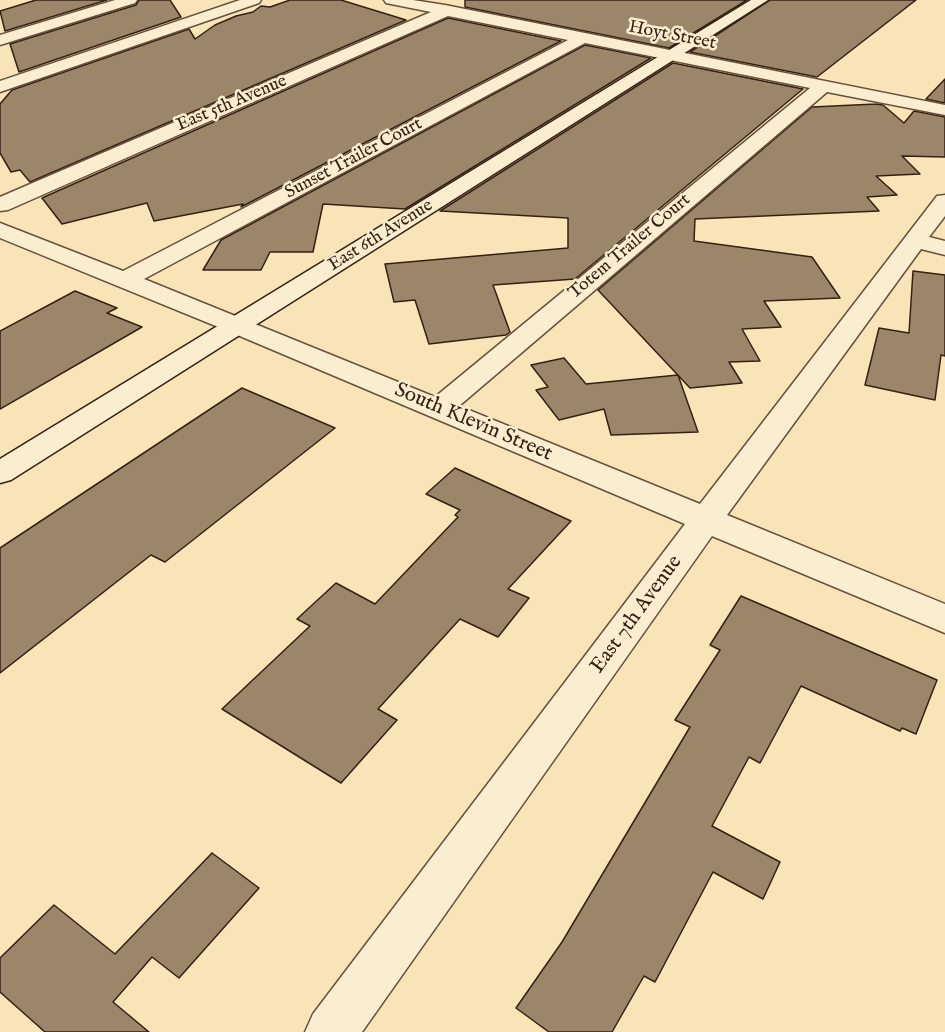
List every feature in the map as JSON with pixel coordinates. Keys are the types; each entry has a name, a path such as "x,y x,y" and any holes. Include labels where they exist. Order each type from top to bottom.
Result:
{"street":[{"path":"0,40 130,0"},
{"path":"0,87 254,0"},
{"name":"Hoyt Street","path":"391,0 450,5 583,38 945,110"},
{"name":"East 6th Avenue","path":"0,473 761,0"},
{"name":"East 5th Avenue","path":"0,205 450,5"},
{"name":"Sunset Trailer Court","path":"124,280 583,38"},
{"name":"Totem Trailer Court","path":"438,409 823,86"},
{"name":"East 7th Avenue","path":"331,1032 706,520 945,201"},
{"name":"South Klevin Street","path":"0,230 237,325 706,520 940,607"},
{"path":"915,241 945,248"}],"building":[{"path":"36,0 107,0 5,31 0,11"},
{"path":"139,0 170,0 181,17 19,72 10,44 136,5"},
{"path":"290,0 341,0 406,20 30,182 20,170 11,172 0,153 0,104 12,90 189,29 195,39 215,25 236,16 253,12 261,6 270,7"},
{"path":"465,0 747,0 669,48 465,7"},
{"path":"770,0 916,0 817,77 690,52"},
{"path":"448,18 561,41 241,207 243,204 154,221 147,203 62,224 42,198"},
{"path":"585,45 651,58 405,209 323,204 313,252 270,252 261,270 203,270 221,240"},
{"path":"673,63 803,89 575,279 493,285 510,332 506,335 429,344 415,300 394,302 385,264 568,248 568,218 440,211"},
{"path":"945,79 945,103 926,99"},
{"path":"883,105 904,123 914,111 945,117 945,157 902,156 920,174 876,176 897,195 867,197 879,211 695,219 694,241 812,257 840,298 764,301 781,327 742,329 760,361 729,362 742,383 690,388 598,290 812,107"},
{"path":"913,271 945,275 945,356 941,355 935,400 865,385 879,328 909,333"},
{"path":"75,291 117,308 107,313 142,327 0,409 0,331"},
{"path":"564,358 586,384 678,375 698,432 611,435 604,409 559,420 536,390 548,387 531,365"},
{"path":"242,388 335,428 165,562 151,555 0,673 0,548"},
{"path":"455,468 571,521 508,589 529,598 498,637 460,619 378,709 397,720 341,783 222,709 310,626 297,619 336,583 375,604 458,517 455,515 460,510 426,494"},
{"path":"741,596 937,680 916,734 902,728 900,731 801,686 760,763 749,757 712,826 780,862 763,899 713,872 655,982 644,976 612,1032 549,1032 516,1008 562,942 690,727 675,720 720,650 710,645"},
{"path":"212,853 259,888 179,978 152,957 113,1002 149,1032 45,1032 0,992 0,958 54,905 115,954"}]}
